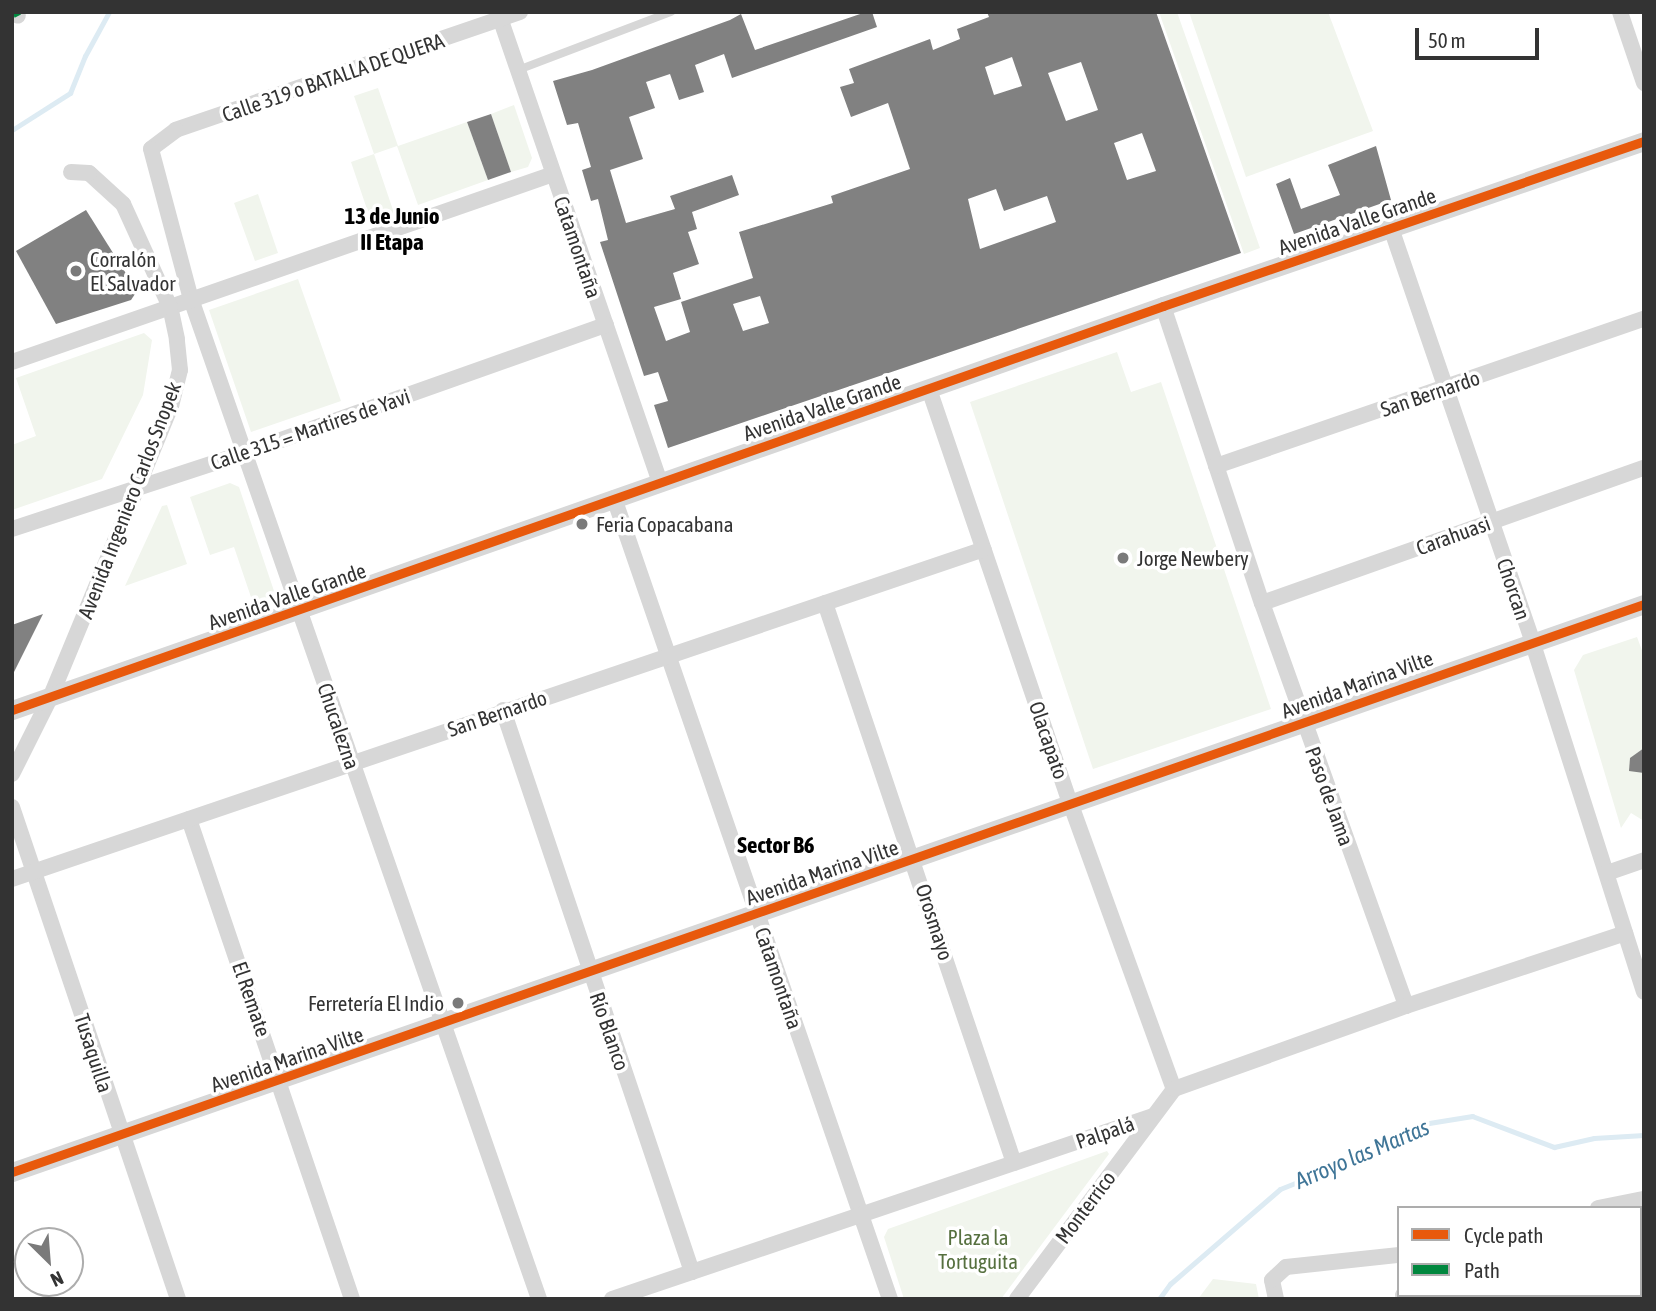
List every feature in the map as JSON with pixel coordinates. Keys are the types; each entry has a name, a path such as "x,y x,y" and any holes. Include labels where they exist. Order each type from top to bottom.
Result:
{"street":[{"name":"Calle 319 o BATALLA DE QUERA","path":"151,149 176,130 499,16 520,12"},
{"path":"1620,12 1644,83"},
{"name":"Catamontaña","path":"499,16 660,482"},
{"name":"Avenida Valle Grande","path":"12,710 1163,306 1644,141"},
{"name":"Chucalezna","path":"151,149 191,299 539,1299"},
{"name":"Avenida Ingeniero Carlos Snopek","path":"12,774 50,698 170,406 180,370 170,307 141,237 123,204 89,173 71,172"},
{"path":"12,362 553,174"},
{"name":"Chorcan","path":"1391,228 1532,641 1644,992"},
{"name":"Paso de Jama","path":"1163,306 1262,603 1406,1006"},
{"name":"San Bernardo","path":"1216,466 1644,319"},
{"name":"Calle 315 = Martires de Yavi","path":"12,529 244,453 606,325"},
{"name":"Olacapato","path":"929,388 1070,805 1174,1090"},
{"name":"Carahuasi","path":"1262,603 1644,468"},
{"name":"Catamontaña","path":"614,498 890,1299"},
{"name":"San Bernardo","path":"12,879 503,710 984,549"},
{"name":"Orosmayo","path":"825,603 914,859 1014,1163"},
{"name":"Avenida Marina Vilte","path":"12,1172 1644,604"},
{"name":"Río Blanco","path":"503,710 692,1272"},
{"name":"Tusaquilla","path":"12,807 177,1296"},
{"name":"El Remate","path":"189,819 280,1079 352,1299"},
{"path":"1607,873 1644,860"},
{"path":"1174,1090 1406,1006 1625,933"},
{"name":"Palpalá","path":"612,1299 1153,1116 1174,1090"},
{"name":"Monterrico","path":"1017,1299 1153,1116"},
{"path":"1608,1206 1644,1199"},
{"path":"1276,1299 1272,1280 1277,1273 1296,1265 1397,1255"},
{"path":"159,1299 177,1296"}],"lane":[{"path":"518,70 671,12"}],"green space":[{"path":"1159,12 1177,12 1260,248 1244,254"},
{"path":"1189,12 1328,12 1373,131 1246,177"},
{"path":"378,88 398,146 467,122 488,180 418,205 397,146 374,154 354,96"},
{"path":"514,105 532,158 528,167 511,172 491,114"},
{"path":"374,154 394,213 371,221 351,162"},
{"path":"258,194 278,253 255,261 234,203"},
{"path":"298,279 341,401 251,432 209,310"},
{"path":"144,333 152,340 143,395 102,479 12,510 12,445 36,436 16,378"},
{"name":"Jorge Newbery","path":"1117,352 1131,392 1161,382 1271,709 1093,769 970,402"},
{"path":"230,483 239,487 274,591 270,600 254,606 234,547 210,555 190,497"},
{"path":"167,505 187,564 125,586 162,506"},
{"path":"1637,637 1644,656 1644,821 1631,813 1621,828 1574,670 1583,655"},
{"name":"Plaza la Tortuguita","path":"1107,1151 1109,1154 1001,1299 904,1299 884,1237 888,1229"},
{"path":"1213,1279 1256,1284 1259,1299 1198,1299"}],"building":[{"path":"866,12 872,12 877,27 732,78 724,54 695,65 704,92 679,100 670,74 646,82 655,108 629,117 643,159 610,170 626,223 675,209 670,196 732,175 739,195 692,212 697,229 688,232 699,264 673,273 681,299 654,307 666,341 690,332 681,302 753,278 739,232 833,203 831,196 910,169 888,103 851,117 840,87 854,83 849,69 930,39 933,50 960,39 957,29 989,17 987,12 1156,12 1241,253 668,448 654,405 668,401 658,372 644,376 600,242 608,240 598,199 591,201 582,170 591,167 578,123 567,125 553,81 592,70 741,14 755,50","holes":["1012,57 1022,86 994,95 985,67","1081,62 1098,110 1066,121 1048,73","1142,133 1156,171 1127,180 1114,143","996,189 1004,211 1047,196 1056,222 980,249 968,199","760,296 769,323 743,331 733,304"]},
{"path":"491,114 511,172 488,180 467,122"},
{"path":"1376,146 1391,200 1294,234 1276,184 1290,178 1301,209 1340,195 1328,165"},
{"name":"Corralón El Salvador","path":"86,210 137,291 131,300 56,324 16,251"},
{"path":"43,614 12,676 12,625"},
{"path":"1644,748 1644,773 1629,771 1630,758"}],"waterway":[{"path":"12,130 70,93 85,56 109,12"},
{"name":"Arroyo las Martas","path":"1159,1299 1170,1284 1280,1189 1370,1153 1429,1123 1472,1116 1554,1147 1594,1138 1644,1135"}],"marked path":[{"path":"16,12 18,16"}],"cycle path":[{"path":"12,710 1163,306 1644,141"},
{"path":"12,1172 1644,604"}],"place":[{"name":"Corralón El Salvador","path":"76,271"},
{"name":"Feria Copacabana","path":"582,524"},
{"name":"Jorge Newbery","path":"1123,558"},
{"name":"Ferretería El Indio","path":"458,1003"}],"district":[{"name":"13 de Junio II Etapa","path":"392,229"},
{"name":"Sector B6","path":"776,845"}]}
